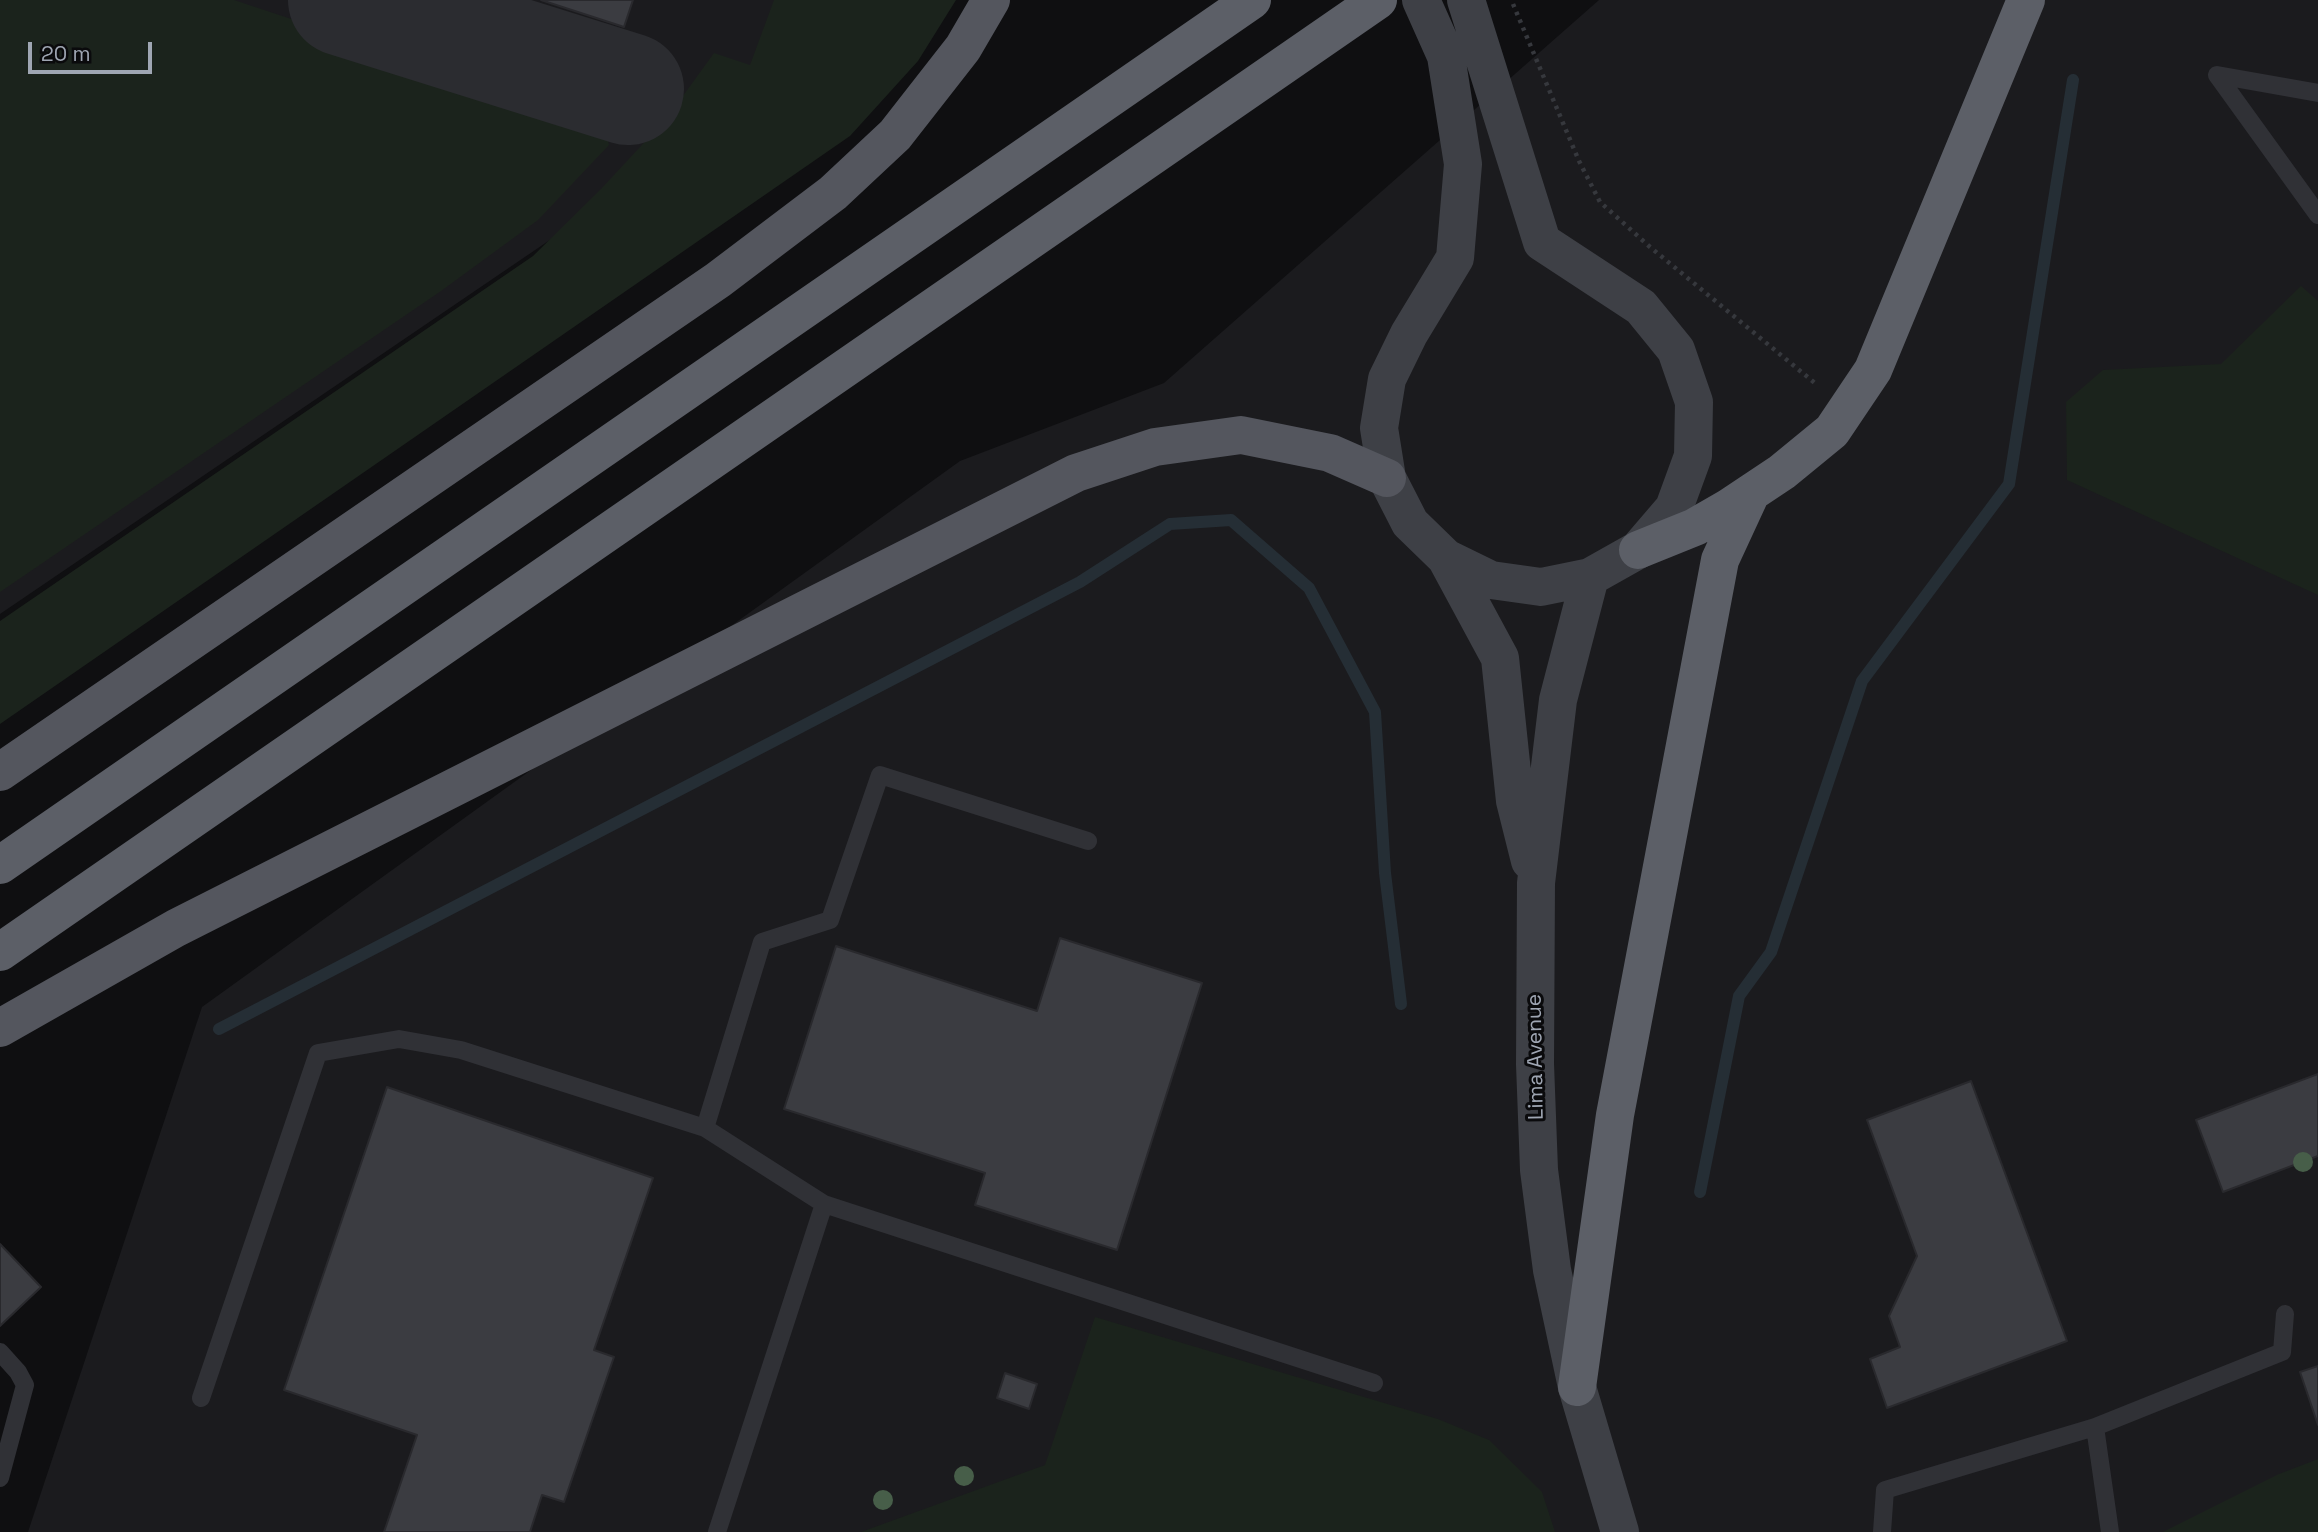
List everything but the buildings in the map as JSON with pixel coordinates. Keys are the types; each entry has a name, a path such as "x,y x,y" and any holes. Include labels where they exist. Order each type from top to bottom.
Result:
{"highway":[{"path":"0,772 718,280 833,193 895,135 963,48 991,0"},
{"path":"0,865 1252,0"},
{"path":"0,952 1378,0"},
{"path":"1638,550 1695,527 1751,493 1782,472 1832,431 1873,370 2026,0"},
{"path":"0,1028 176,928 1076,473 1155,447 1241,435 1330,453 1387,478"},
{"path":"1577,1387 1615,1115 1720,560 1751,493"}],"main road":[{"path":"1421,0 1446,56 1463,164 1455,258 1409,334 1387,379 1379,428 1387,478 1410,523 1446,558 1500,658 1515,801 1536,883"},
{"path":"1446,558 1491,580 1541,587 1590,577 1638,550 1674,508 1693,456 1694,401 1676,350 1641,307 1542,242 1466,0"},
{"name":"Lima Avenue","path":"1590,577 1558,700 1536,883 1535,1065 1539,1170 1552,1270 1577,1387 1620,1532"}],"lane":[{"path":"2318,93 2217,75 2318,215"},
{"path":"705,1128 762,942 830,919 880,775 1088,841"},
{"path":"201,1398 318,1053 399,1039 449,1048 705,1128 824,1204 1374,1383"},
{"path":"717,1532 824,1204"},
{"path":"1882,1532 1885,1490 2095,1427 2282,1352 2285,1314"},
{"path":"0,1352 18,1372 25,1385 0,1478"},
{"path":"2095,1427 2110,1532"}],"path":[{"path":"1511,0 1578,161 1600,202 1650,247 1821,388"}],"shaded area":[{"path":"0,0 871,0 860,29 0,614"},
{"path":"0,0 234,0 590,118 606,132 609,145 538,220 441,291 0,592"},
{"path":"774,0 956,0 918,61 850,136 0,724 0,621 533,256 601,189 667,118 714,53 750,65"},
{"path":"1599,0 2318,0 2318,1532 28,1532 202,1007 960,461 1164,383"},
{"path":"2301,286 2318,301 2318,595 2067,480 2066,402 2103,370 2221,364"},
{"path":"1095,1317 1438,1419 1489,1440 1542,1492 1555,1532 861,1532 1045,1465"},
{"path":"2318,1459 2318,1532 2163,1532 2279,1474"}],"waterway":[{"path":"1700,1192 1739,996 1771,952 1862,681 2009,484 2073,80"},
{"path":"219,1029 1080,582 1170,524 1231,520 1309,588 1375,712 1385,873 1401,1004"}],"taxiway":[{"path":"344,0 628,89"}]}
